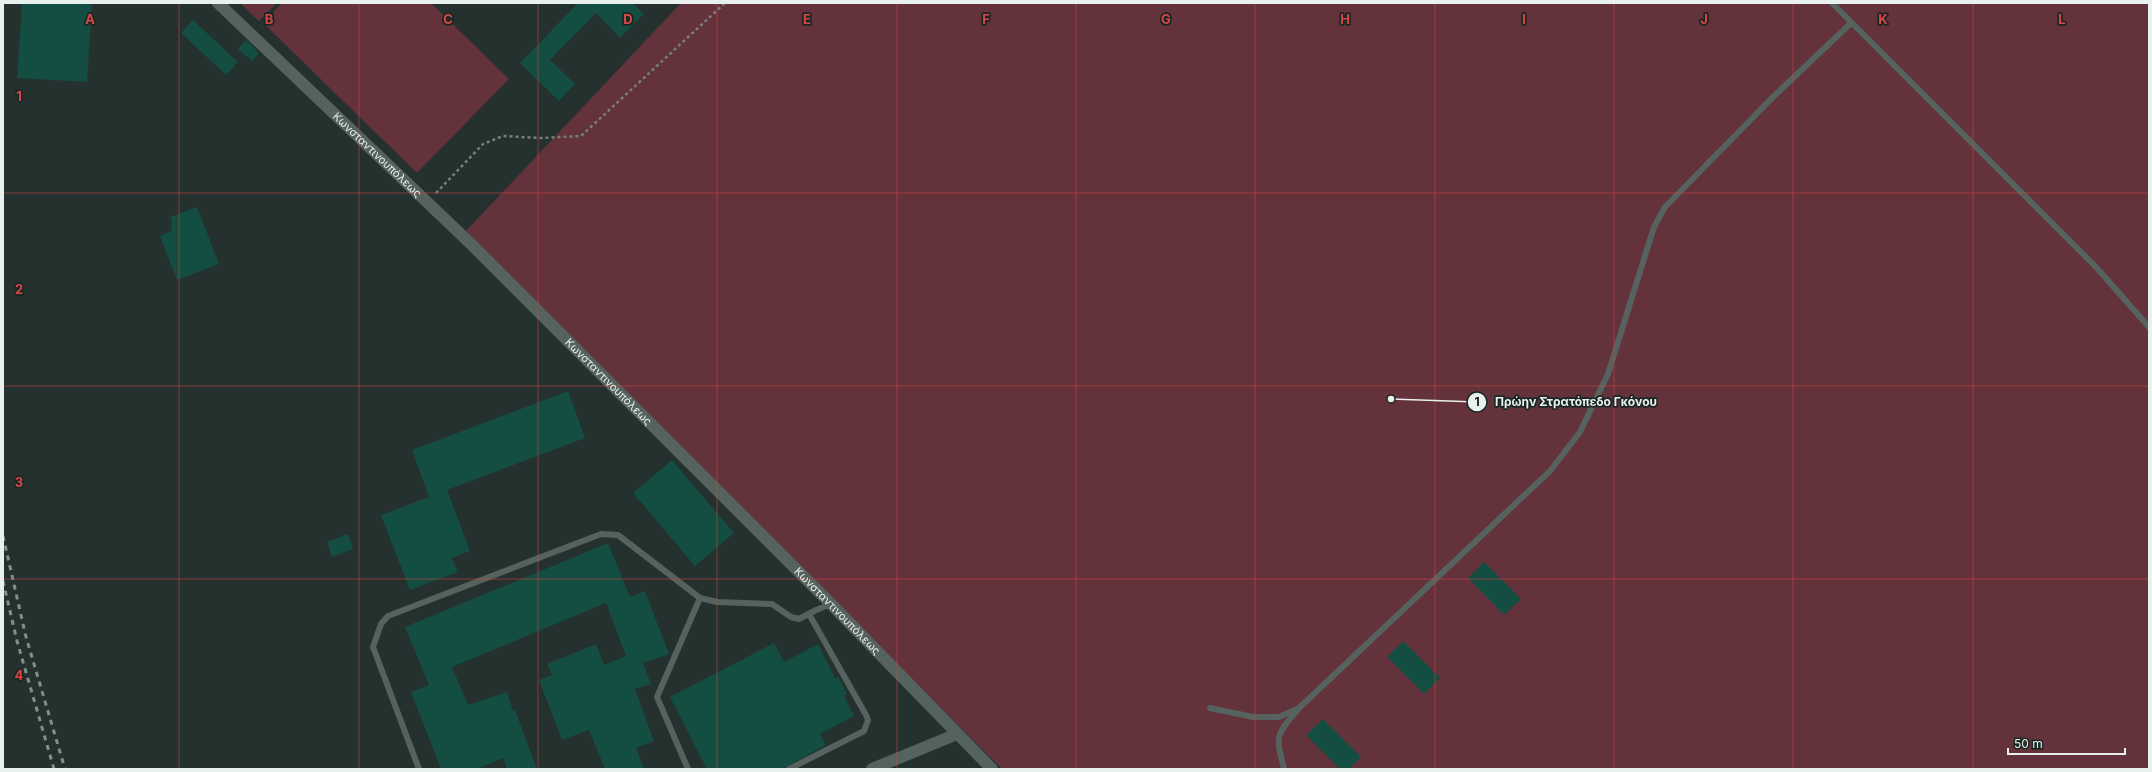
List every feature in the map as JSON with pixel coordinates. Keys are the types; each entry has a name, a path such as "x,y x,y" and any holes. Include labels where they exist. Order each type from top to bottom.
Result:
{"street":[{"name":"Κωνσταντινουπόλεως","path":"218,3 427,202 831,604 992,769"},
{"path":"872,769 957,734"}],"lane":[{"path":"1832,3 2095,266 2149,327"},
{"path":"1284,769 1277,741 1282,729 1299,708 1550,471 1580,432 1608,374 1654,227 1665,207 1772,97 1851,22"},
{"path":"419,769 374,647 381,624 388,616 600,534 618,535 700,598 717,602 772,604 791,617 799,619 831,604"},
{"path":"688,769 657,697 700,598"},
{"path":"789,769 864,731 867,725 866,715 809,614"},
{"path":"1210,708 1252,717 1280,717 1299,708"}],"path":[{"path":"427,202 483,144 503,136 541,138 581,136 725,3"}],"shaded area":[{"path":"240,3 277,3 259,21"},
{"path":"282,3 431,3 509,79 417,173 263,23"},
{"path":"681,3 2149,3 2149,769 1002,769 465,232"}],"building":[{"path":"22,3 92,3 87,82 17,78"},
{"path":"578,3 633,3 644,14 620,38 596,13 550,60 575,84 559,101 520,63"},
{"path":"193,20 238,62 226,75 181,33"},
{"path":"246,40 259,53 252,61 238,49"},
{"path":"197,207 219,264 177,280 160,236 171,231 172,221 170,217"},
{"path":"568,391 585,438 447,490 470,551 452,558 458,572 410,590 381,515 429,497 412,450"},
{"path":"672,460 734,533 695,566 633,493"},
{"path":"348,534 353,549 332,557 327,542"},
{"path":"608,543 630,597 645,591 669,654 643,663 651,684 635,689 654,741 636,748 644,769 605,769 589,730 562,740 539,680 552,675 547,664 596,644 604,665 626,656 606,603 452,667 468,705 507,692 513,711 515,710 537,769 507,769 503,758 477,769 441,769 411,692 429,685 405,627"},
{"path":"1484,562 1521,599 1504,615 1468,578"},
{"path":"1403,641 1440,678 1424,694 1387,657"},
{"path":"774,643 784,662 818,644 835,678 838,676 847,694 844,696 854,716 820,734 826,745 782,769 707,769 670,697"},
{"path":"1323,719 1361,757 1349,769 1340,769 1306,735"}],"railway":[{"path":"3,536 26,637 65,769"},
{"path":"3,581 17,641 54,769"}],"place":[{"name":"Πρώην Στρατόπεδο Γκόνου","path":"1391,399"}]}
